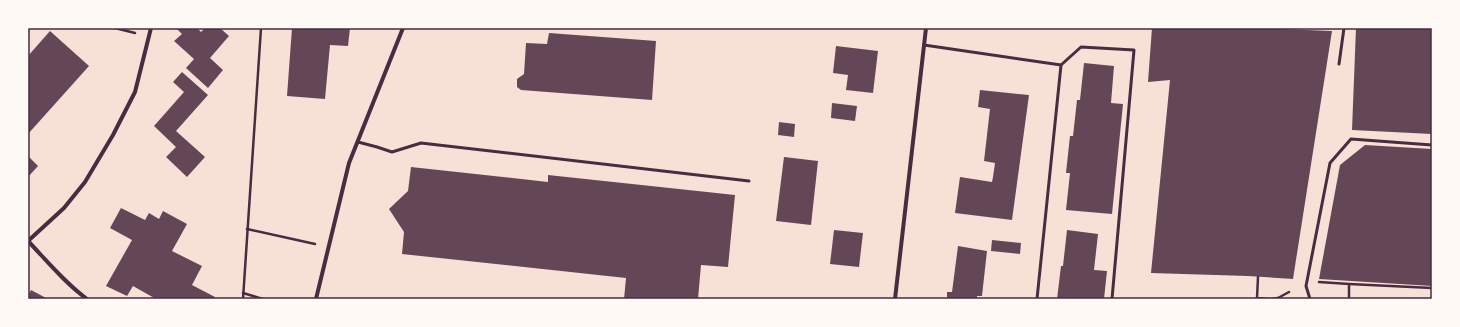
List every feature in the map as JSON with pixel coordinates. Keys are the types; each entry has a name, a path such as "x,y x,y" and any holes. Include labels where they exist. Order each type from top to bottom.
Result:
{"street":[{"path":"87,299 53,268 28,241 64,208 85,182 112,135 134,92 151,28"},
{"path":"316,299 349,163 403,28"},
{"path":"895,299 926,28"}],"lane":[{"path":"1339,64 1344,28"},
{"path":"924,45 1061,65"},
{"path":"1037,299 1061,65 1081,47 1134,50 1112,299"},
{"path":"1310,299 1306,286 1330,163 1351,139 1432,144"},
{"path":"358,142 377,146 392,152 421,143 749,181"}],"path":[{"path":"115,28 149,36"},
{"path":"243,299 261,28"},
{"path":"247,229 328,247"},
{"path":"1258,277 1257,298 1278,298 1289,292"},
{"path":"1317,282 1432,288"},
{"path":"1349,284 1349,299"},
{"path":"243,293 264,299"}],"building":[{"path":"176,28 197,28 201,32 205,28 220,28 229,36 210,58 223,70 208,88 186,68 194,59 174,41 182,34"},
{"path":"292,28 350,28 348,46 330,45 325,99 287,96"},
{"path":"1152,28 1257,28 1332,31 1293,279 1151,273 1170,80 1148,82"},
{"path":"1356,28 1432,28 1432,134 1352,130"},
{"path":"50,31 89,66 28,134 28,56"},
{"path":"549,33 656,41 652,100 521,90 517,87 517,79 524,74 526,43 547,44"},
{"path":"836,46 878,51 873,93 846,90 848,75 833,73"},
{"path":"1084,63 1114,66 1111,103 1123,104 1112,214 1066,210 1070,173 1066,173 1070,136 1073,136 1077,100 1080,100"},
{"path":"182,72 208,95 176,131 205,157 187,177 166,157 176,147 154,126 184,92 173,82"},
{"path":"980,90 1029,95 1012,220 955,213 960,177 992,182 995,163 984,161 990,109 978,107"},
{"path":"832,103 857,106 855,121 831,118"},
{"path":"779,122 795,124 794,137 778,135"},
{"path":"1365,145 1432,149 1432,286 1319,279 1340,165"},
{"path":"28,156 38,166 28,177"},
{"path":"784,157 818,161 811,225 776,221"},
{"path":"411,167 548,182 548,175 735,195 728,267 701,265 698,299 624,299 626,278 402,254 404,232 389,209 408,191"},
{"path":"121,208 145,220 149,213 159,219 163,211 187,224 172,251 202,266 192,285 215,297 214,299 156,299 133,286 127,296 106,286 132,240 110,228"},
{"path":"834,230 863,233 859,267 830,264"},
{"path":"1067,230 1098,234 1094,270 1107,271 1104,299 1057,299 1061,266 1063,266"},
{"path":"992,240 1021,243 1020,254 991,251"},
{"path":"958,246 987,251 982,296 977,296 977,299 947,299 947,292 952,292"},
{"path":"31,290 48,299 28,299"}]}
